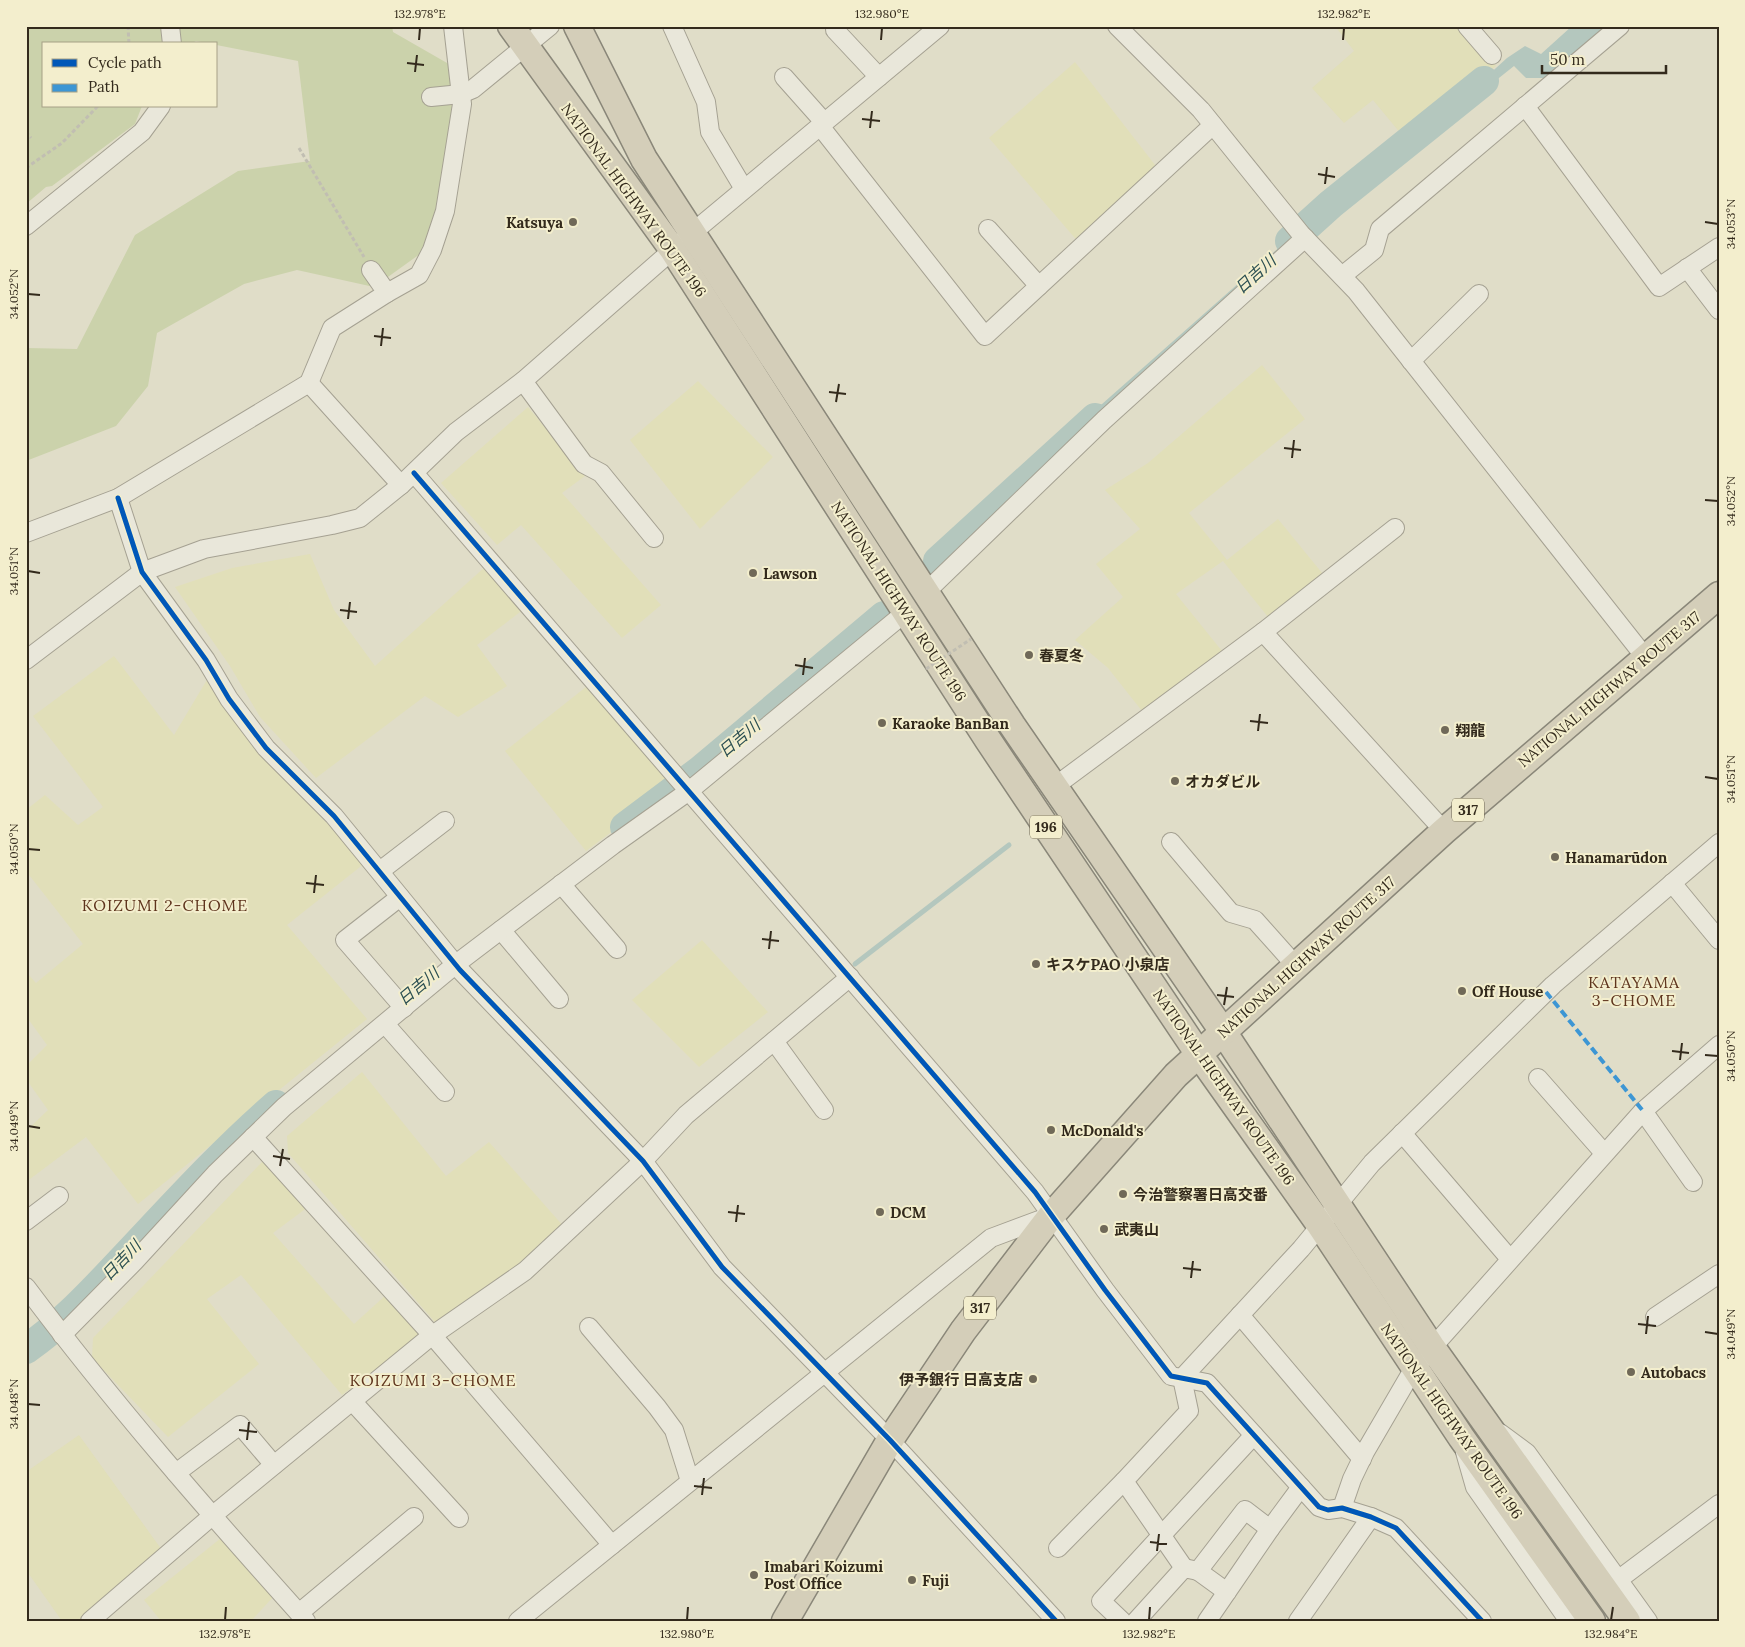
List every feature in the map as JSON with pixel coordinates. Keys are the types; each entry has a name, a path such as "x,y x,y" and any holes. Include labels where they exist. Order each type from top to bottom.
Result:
{"highway":[{"name":"NATIONAL HIGHWAY ROUTE 196","path":"577,26 683,241 906,612 988,740 1198,1053 1320,1225 1414,1368 1592,1621"},
{"name":"NATIONAL HIGHWAY ROUTE 196","path":"518,36 683,241 926,592 1054,788 1224,1033 1431,1346 1627,1621"},
{"name":"NATIONAL HIGHWAY ROUTE 317","path":"785,1621 890,1440 962,1331 1051,1216 1198,1053 1224,1033 1444,830 1645,656 1717,601"}],"street":[{"path":"170,26 172,42"},
{"path":"26,533 118,498 309,383 332,328 418,275 432,250 445,210 462,104 453,26"},
{"path":"431,98 461,94 473,89 518,36 550,26"},
{"path":"672,26 706,102 710,132 744,189"},
{"path":"27,659 142,572 204,549 360,518 401,485 456,432 523,381 744,189 940,26"},
{"path":"1117,26 1201,110 1300,233 1356,291 1645,656"},
{"path":"1467,26 1492,55"},
{"path":"1342,276 1374,250 1380,229 1620,26"},
{"path":"835,30 878,77"},
{"path":"784,77 985,336 1213,125"},
{"path":"1525,106 1659,287 1719,247"},
{"path":"26,226 142,132 160,108"},
{"path":"988,229 1039,286"},
{"path":"926,592 1300,233"},
{"path":"1687,268 1719,310"},
{"path":"372,270 387,293"},
{"path":"1411,361 1479,294"},
{"path":"523,381 584,464 601,472 654,538"},
{"path":"309,383 401,485"},
{"path":"414,473 1035,1192 1172,1376 1207,1383 1319,1507 1328,1510 1342,1508 1371,1517 1396,1528 1482,1621"},
{"path":"118,498 142,572 206,660 229,700 266,748 334,816 456,964 643,1161 722,1266 890,1440 1056,1621"},
{"path":"1054,788 1263,632 1395,528"},
{"path":"62,1335 215,1174 284,1107 456,964 561,884 690,791 906,612"},
{"path":"1263,632 1444,830"},
{"path":"380,871 445,821"},
{"path":"1171,842 1231,913 1255,920 1296,966"},
{"path":"1182,1378 1301,1249 1372,1163 1553,985 1719,842"},
{"path":"1672,883 1719,940"},
{"path":"561,884 616,948"},
{"path":"400,897 345,940 404,1008"},
{"path":"501,930 559,1000"},
{"path":"90,1621 212,1516 432,1335 525,1271 643,1161 686,1115 850,977"},
{"path":"385,1024 445,1092"},
{"path":"774,1041 824,1110"},
{"path":"1342,1508 1362,1459 1414,1368 1431,1346 1642,1111 1719,1045"},
{"path":"1538,1078 1604,1153"},
{"path":"1642,1111 1693,1182"},
{"path":"1402,1134 1510,1259"},
{"path":"253,1137 432,1335 612,1545"},
{"path":"26,1221 59,1196"},
{"path":"518,1621 991,1238 1051,1216"},
{"path":"1655,1317 1719,1274"},
{"path":"26,1286 62,1335 176,1473 302,1617 414,1517"},
{"path":"1240,1315 1362,1459"},
{"path":"589,1327 657,1406 674,1430 690,1481"},
{"path":"1058,1548 1189,1411 1182,1378"},
{"path":"352,1401 459,1518"},
{"path":"1484,1420 1528,1453 1648,1621"},
{"path":"176,1473 240,1426 274,1465"},
{"path":"1122,1621 1101,1601 1254,1435"},
{"path":"1462,1437 1475,1488 1569,1621"},
{"path":"1124,1481 1161,1534 1191,1569 1227,1592"},
{"path":"1207,1621 1301,1487"},
{"path":"1618,1580 1719,1504"},
{"path":"1136,1621 1191,1569 1245,1510 1270,1529"},
{"path":"1301,1619 1371,1517"}],"path":[{"path":"128,26 129,42"},
{"path":"26,168 62,143 96,108"},
{"path":"26,132 31,138"},
{"path":"300,148 372,270"},
{"path":"926,669 971,639"}],"shaded area":[{"path":"1335,26 1463,26 1496,66 1406,140 1373,100 1344,123 1312,88 1354,51"},
{"path":"1075,62 1159,170 1080,244 989,138"},
{"path":"1262,365 1305,419 1189,513 1227,560 1278,519 1327,579 1272,622 1223,561 1176,594 1226,656 1146,716 1108,668 1075,640 1123,597 1096,564 1140,529 1105,490 1148,463"},
{"path":"698,381 773,457 700,529 630,440"},
{"path":"528,407 585,476 562,493 661,605 622,638 521,525 497,545 441,483"},
{"path":"310,554 334,610 375,666 486,566 524,609 477,645 507,686 458,717 425,696 316,778 260,717 230,666 175,587 232,568"},
{"path":"114,656 174,735 208,678 259,752 365,863 287,925 367,1019 138,1204 86,1137 26,1182 26,1131 48,1110 26,1079 26,1066 47,1045 26,1016 26,972 36,983 83,944 26,871 26,810 45,795 78,825 103,807 33,716"},
{"path":"591,683 677,783 586,851 505,751"},
{"path":"702,940 768,1012 699,1067 632,1000"},
{"path":"362,1072 446,1176 489,1142 565,1228 441,1329 288,1153 287,1136"},
{"path":"263,1161 308,1207 273,1233 354,1324 387,1294 423,1334 342,1395 241,1275 207,1299 259,1364 168,1437 92,1358 93,1338"},
{"path":"79,1435 162,1550 82,1621 62,1621 26,1570 26,1472"},
{"path":"221,1538 275,1595 251,1621 161,1621 144,1600"}],"green space":[{"path":"26,26 392,26 393,32 454,67 451,123 431,246 374,287 297,270 244,284 157,333 148,386 116,426 26,461 26,348 77,349 135,235 238,171 310,161 298,61 218,45 218,42 42,42 42,108 141,108 135,124 52,186 46,187 26,204"}],"water":[{"path":"1572,26 1609,26 1546,78 1526,78 1514,66 1288,246 952,548 947,543 1015,476 1093,412 1275,251 1462,99 1507,58 1525,46 1541,54"}],"waterway":[{"name":"日吉川","path":"1290,241 1331,204 1484,81"},
{"name":"日吉川","path":"938,561 1095,418"},
{"name":"日吉川","path":"625,827 701,770 884,616"},
{"path":"855,964 1009,845"},
{"name":"日吉川","path":"26,1349 79,1305 218,1160 276,1105"}],"marked path":[{"path":"1546,992 1643,1111"}],"cycle path":[{"path":"414,473 1035,1192 1105,1290 1171,1376 1207,1383 1319,1507 1328,1510 1342,1508 1371,1517 1396,1528 1482,1621"},
{"path":"118,498 142,572 206,660 229,699 266,748 334,816 460,970 643,1161 722,1267 890,1440 1056,1621"}],"place":[{"name":"Katsuya","path":"573,222"},
{"name":"Lawson","path":"753,573"},
{"name":"春夏冬","path":"1029,655"},
{"name":"Karaoke BanBan","path":"882,723"},
{"name":"翔龍","path":"1445,730"},
{"name":"オカダビル","path":"1175,781"},
{"name":"Hanamarūdon","path":"1555,857"},
{"name":"キスケPAO 小泉店","path":"1036,964"},
{"name":"Off House","path":"1462,991"},
{"name":"McDonald's","path":"1051,1130"},
{"name":"今治警察署日高交番","path":"1123,1194"},
{"name":"DCM","path":"880,1212"},
{"name":"武夷山","path":"1104,1229"},
{"name":"Autobacs","path":"1631,1372"},
{"name":"伊予銀行 日高支店","path":"1033,1379"},
{"name":"Imabari Koizumi Post Office","path":"754,1575"},
{"name":"Fuji","path":"912,1580"}],"district":[{"name":"KOIZUMI 2-CHOME","path":"165,905"},
{"name":"KATAYAMA 3-CHOME","path":"1634,991"},
{"name":"KOIZUMI 3-CHOME","path":"433,1380"}]}
